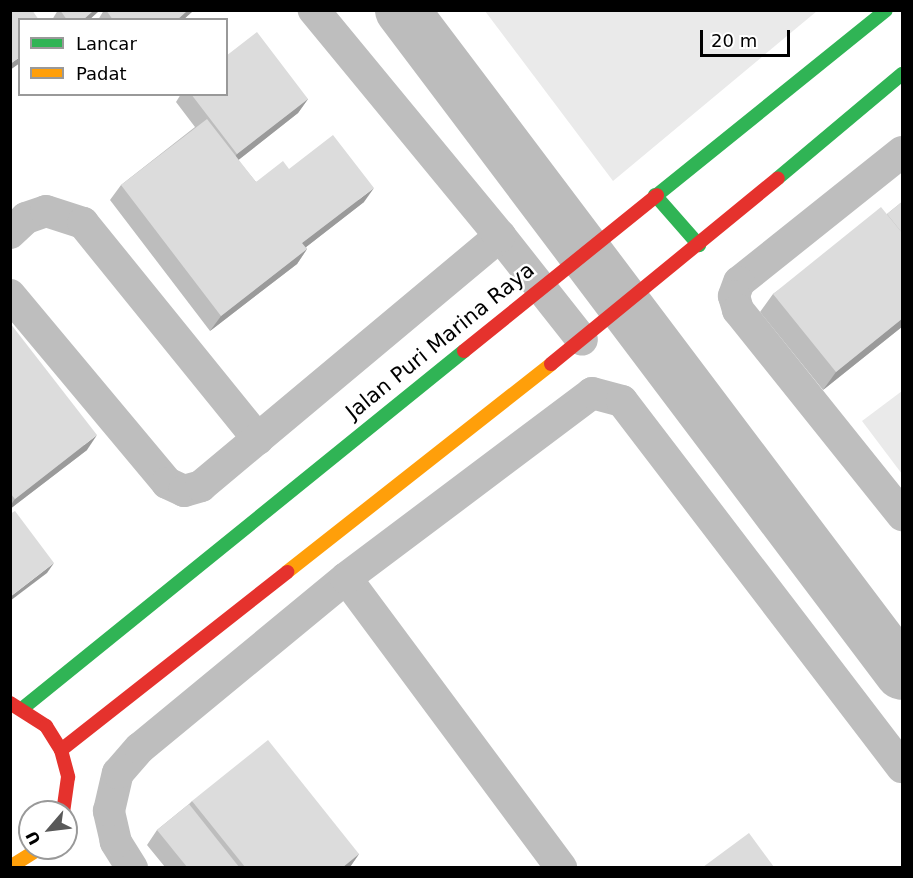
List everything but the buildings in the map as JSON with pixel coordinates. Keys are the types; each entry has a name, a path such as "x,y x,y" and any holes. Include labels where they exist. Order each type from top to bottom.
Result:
{"street":[{"path":"314,10 541,285 582,340"},
{"name":"Jalan Puri Marina Raya","path":"17,705 573,261 614,225 655,195 886,10"},
{"path":"61,750 655,282 903,74"},
{"path":"903,152 739,282 734,296 738,310 903,515"},
{"path":"655,195 699,245"},
{"path":"10,233 26,218 46,211 83,223 258,439"},
{"path":"10,295 168,483 184,491 201,486 500,236"},
{"path":"132,867 116,842 109,811 118,773 140,747 346,578 586,395 609,394 622,401 903,767"},
{"path":"346,578 561,867"},
{"path":"17,705 46,726 61,750 68,777 65,800"},
{"path":"10,867 30,860"}],"shaded area":[{"path":"485,11 817,11 613,181"},
{"path":"902,391 902,474 862,421"}],"waterway":[{"path":"402,10 902,673"}],"traffic: fast":[{"path":"657,195 886,10"},
{"path":"778,178 902,74"},
{"path":"655,195 699,245"},
{"path":"23,708 464,351"}],"traffic: slow":[{"path":"287,572 551,364"},
{"path":"10,867 21,860"}],"traffic: jam":[{"path":"551,364 778,178"},
{"path":"464,351 657,195"},
{"path":"61,750 287,572"},
{"path":"10,703 46,726 61,750 68,777 65,800"}]}
